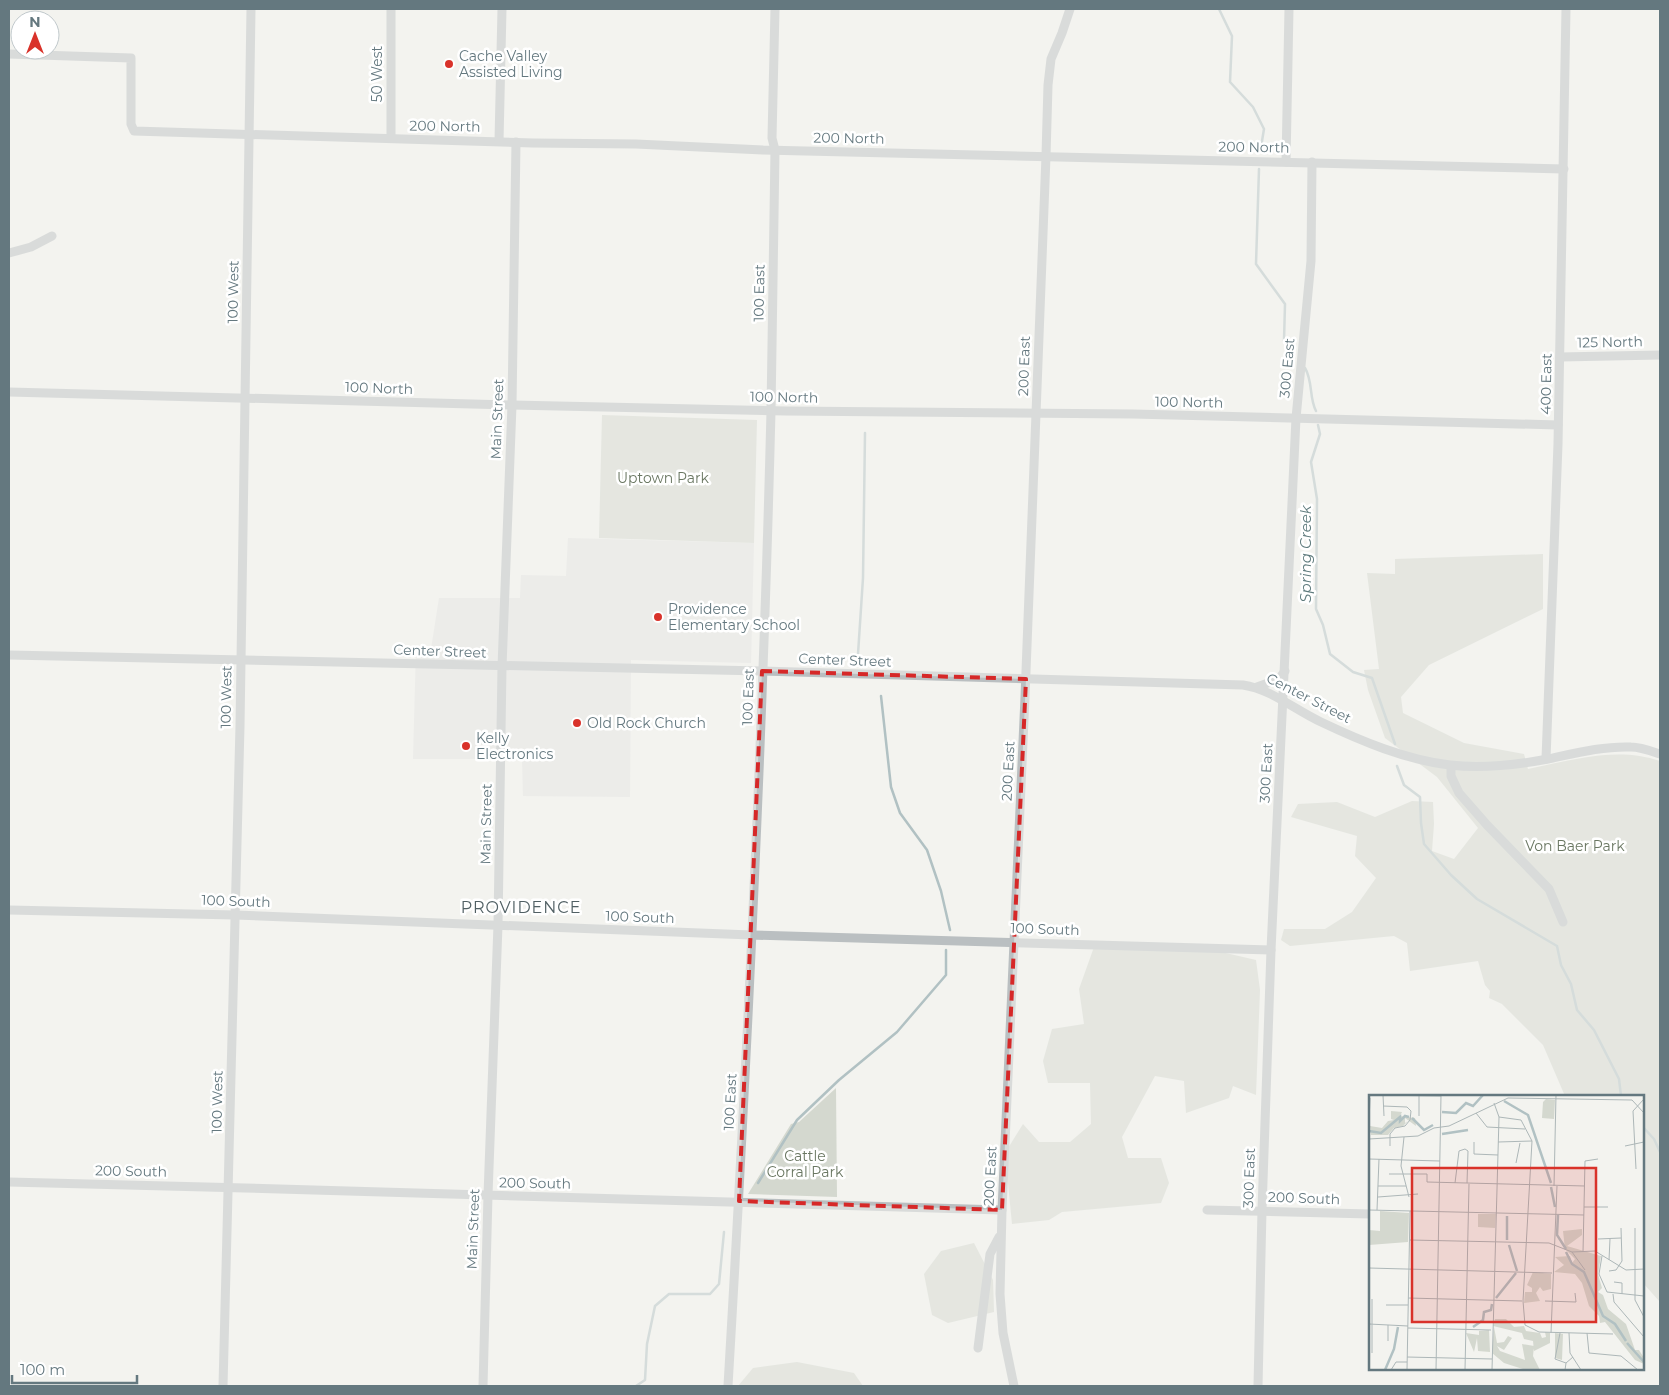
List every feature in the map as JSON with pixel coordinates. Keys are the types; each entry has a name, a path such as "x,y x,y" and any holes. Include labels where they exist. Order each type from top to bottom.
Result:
{"street":[{"name":"100 West","path":"223,1386 241,660 251,9"},
{"name":"50 West","path":"391,9 391,138"},
{"path":"499,141 502,9"},
{"name":"100 East","path":"728,1386 739,1201 751,935 771,410 775,150 772,138 775,9"},
{"name":"200 East","path":"1014,1386 1003,1333 1000,1294 1001,1234 1026,679 1048,85 1051,59 1070,9"},
{"path":"1286,162 1289,9"},
{"name":"400 East","path":"1546,759 1560,357 1566,9"},
{"name":"200 North","path":"9,54 131,58 131,124 134,131 636,144 775,150 1564,169"},
{"name":"Main Street","path":"483,1386 498,925 502,667 512,405 516,142"},
{"name":"300 East","path":"1258,1386 1271,950 1296,418 1310,261 1312,162"},
{"path":"9,253 31,247 52,236"},
{"name":"125 North","path":"1560,357 1660,355"},
{"name":"100 North","path":"9,392 512,405 1558,424"},
{"name":"Center Street","path":"9,655 502,667 762,671 1243,685 1257,687 1321,722 1383,748 1421,760 1451,766 1496,767 1607,747 1633,747 1660,754"},
{"path":"1257,687 1279,679 1285,671"},
{"path":"1451,766 1451,776 1459,793 1549,889 1563,922"},
{"name":"100 South","path":"9,910 235,915 751,935 1271,950"},
{"name":"200 South","path":"9,1182 739,1201 1002,1210"},
{"name":"200 South","path":"1207,1210 1369,1214"},
{"path":"978,1348 990,1254 1001,1234"}],"highlighted area":[{"path":"762,671 1026,679 1002,1210 739,1201"}],"shaded area":[{"path":"568,538 754,543 751,663 631,660 630,797 523,796 522,759 413,759 416,649 431,649 439,598 520,598 521,575 566,576"}],"green space":[{"name":"Uptown Park","path":"602,415 757,420 754,543 599,538"},
{"name":"Von Baer Park","path":"1543,554 1543,609 1429,665 1401,697 1403,713 1464,743 1524,754 1528,769 1594,756 1627,755 1660,761 1660,1302 1644,1284 1644,1095 1565,1095 1543,1045 1502,1004 1489,998 1490,991 1485,985 1478,961 1410,971 1407,943 1394,936 1290,946 1281,940 1284,929 1325,929 1352,912 1376,878 1355,856 1357,836 1291,817 1298,804 1337,802 1375,817 1412,801 1433,802 1432,851 1454,859 1478,828 1437,777 1385,738 1368,690 1364,670 1379,669 1367,573 1395,574 1395,559"},
{"path":"1094,947 1217,951 1256,960 1260,990 1256,1095 1233,1086 1229,1098 1186,1113 1184,1081 1155,1076 1122,1137 1128,1158 1161,1158 1169,1183 1161,1203 1062,1212 1049,1220 1012,1224 1005,1153 1023,1124 1039,1142 1070,1142 1091,1124 1090,1083 1048,1083 1043,1061 1052,1029 1084,1024 1079,989"},
{"name":"Cattle Corral Park","path":"836,1088 837,1197 748,1194 791,1124 799,1122"},
{"path":"974,1243 993,1280 994,1312 948,1323 932,1315 924,1274 941,1251"},
{"path":"797,1362 854,1373 863,1386 738,1386 753,1368"}],"waterway":[{"name":"Spring Creek","path":"1219,9 1232,36 1230,82 1253,107 1264,129 1261,147"},
{"name":"Spring Creek","path":"1259,169 1256,264 1285,304 1284,341 1294,353"},
{"name":"Spring Creek","path":"1305,368 1316,411"},
{"name":"Spring Creek","path":"1318,425 1320,434 1311,462 1317,499 1316,609 1323,625 1330,654 1353,672 1372,678 1395,744"},
{"path":"858,654 863,578 865,433"},
{"path":"881,696 891,787 900,813 927,850 941,891 950,930"},
{"name":"Spring Creek","path":"1397,766 1404,785 1420,797 1424,844 1451,875 1477,899 1557,946 1561,965 1571,984 1577,1010 1594,1030 1619,1079 1621,1095"},
{"path":"758,1183 797,1120 839,1080 897,1032 946,975 946,950"},
{"name":"Spring Creek","path":"1644,1128 1654,1139 1660,1152"},
{"path":"636,1386 645,1380 647,1344 655,1306 669,1294 710,1294 719,1284 724,1232"}],"place":[{"name":"Cache Valley Assisted Living","path":"449,64"},
{"name":"Providence Elementary School","path":"658,617"},
{"name":"Old Rock Church","path":"577,723"},
{"name":"Kelly Electronics","path":"466,746"}],"district":[{"name":"PROVIDENCE","path":"521,907"}]}
